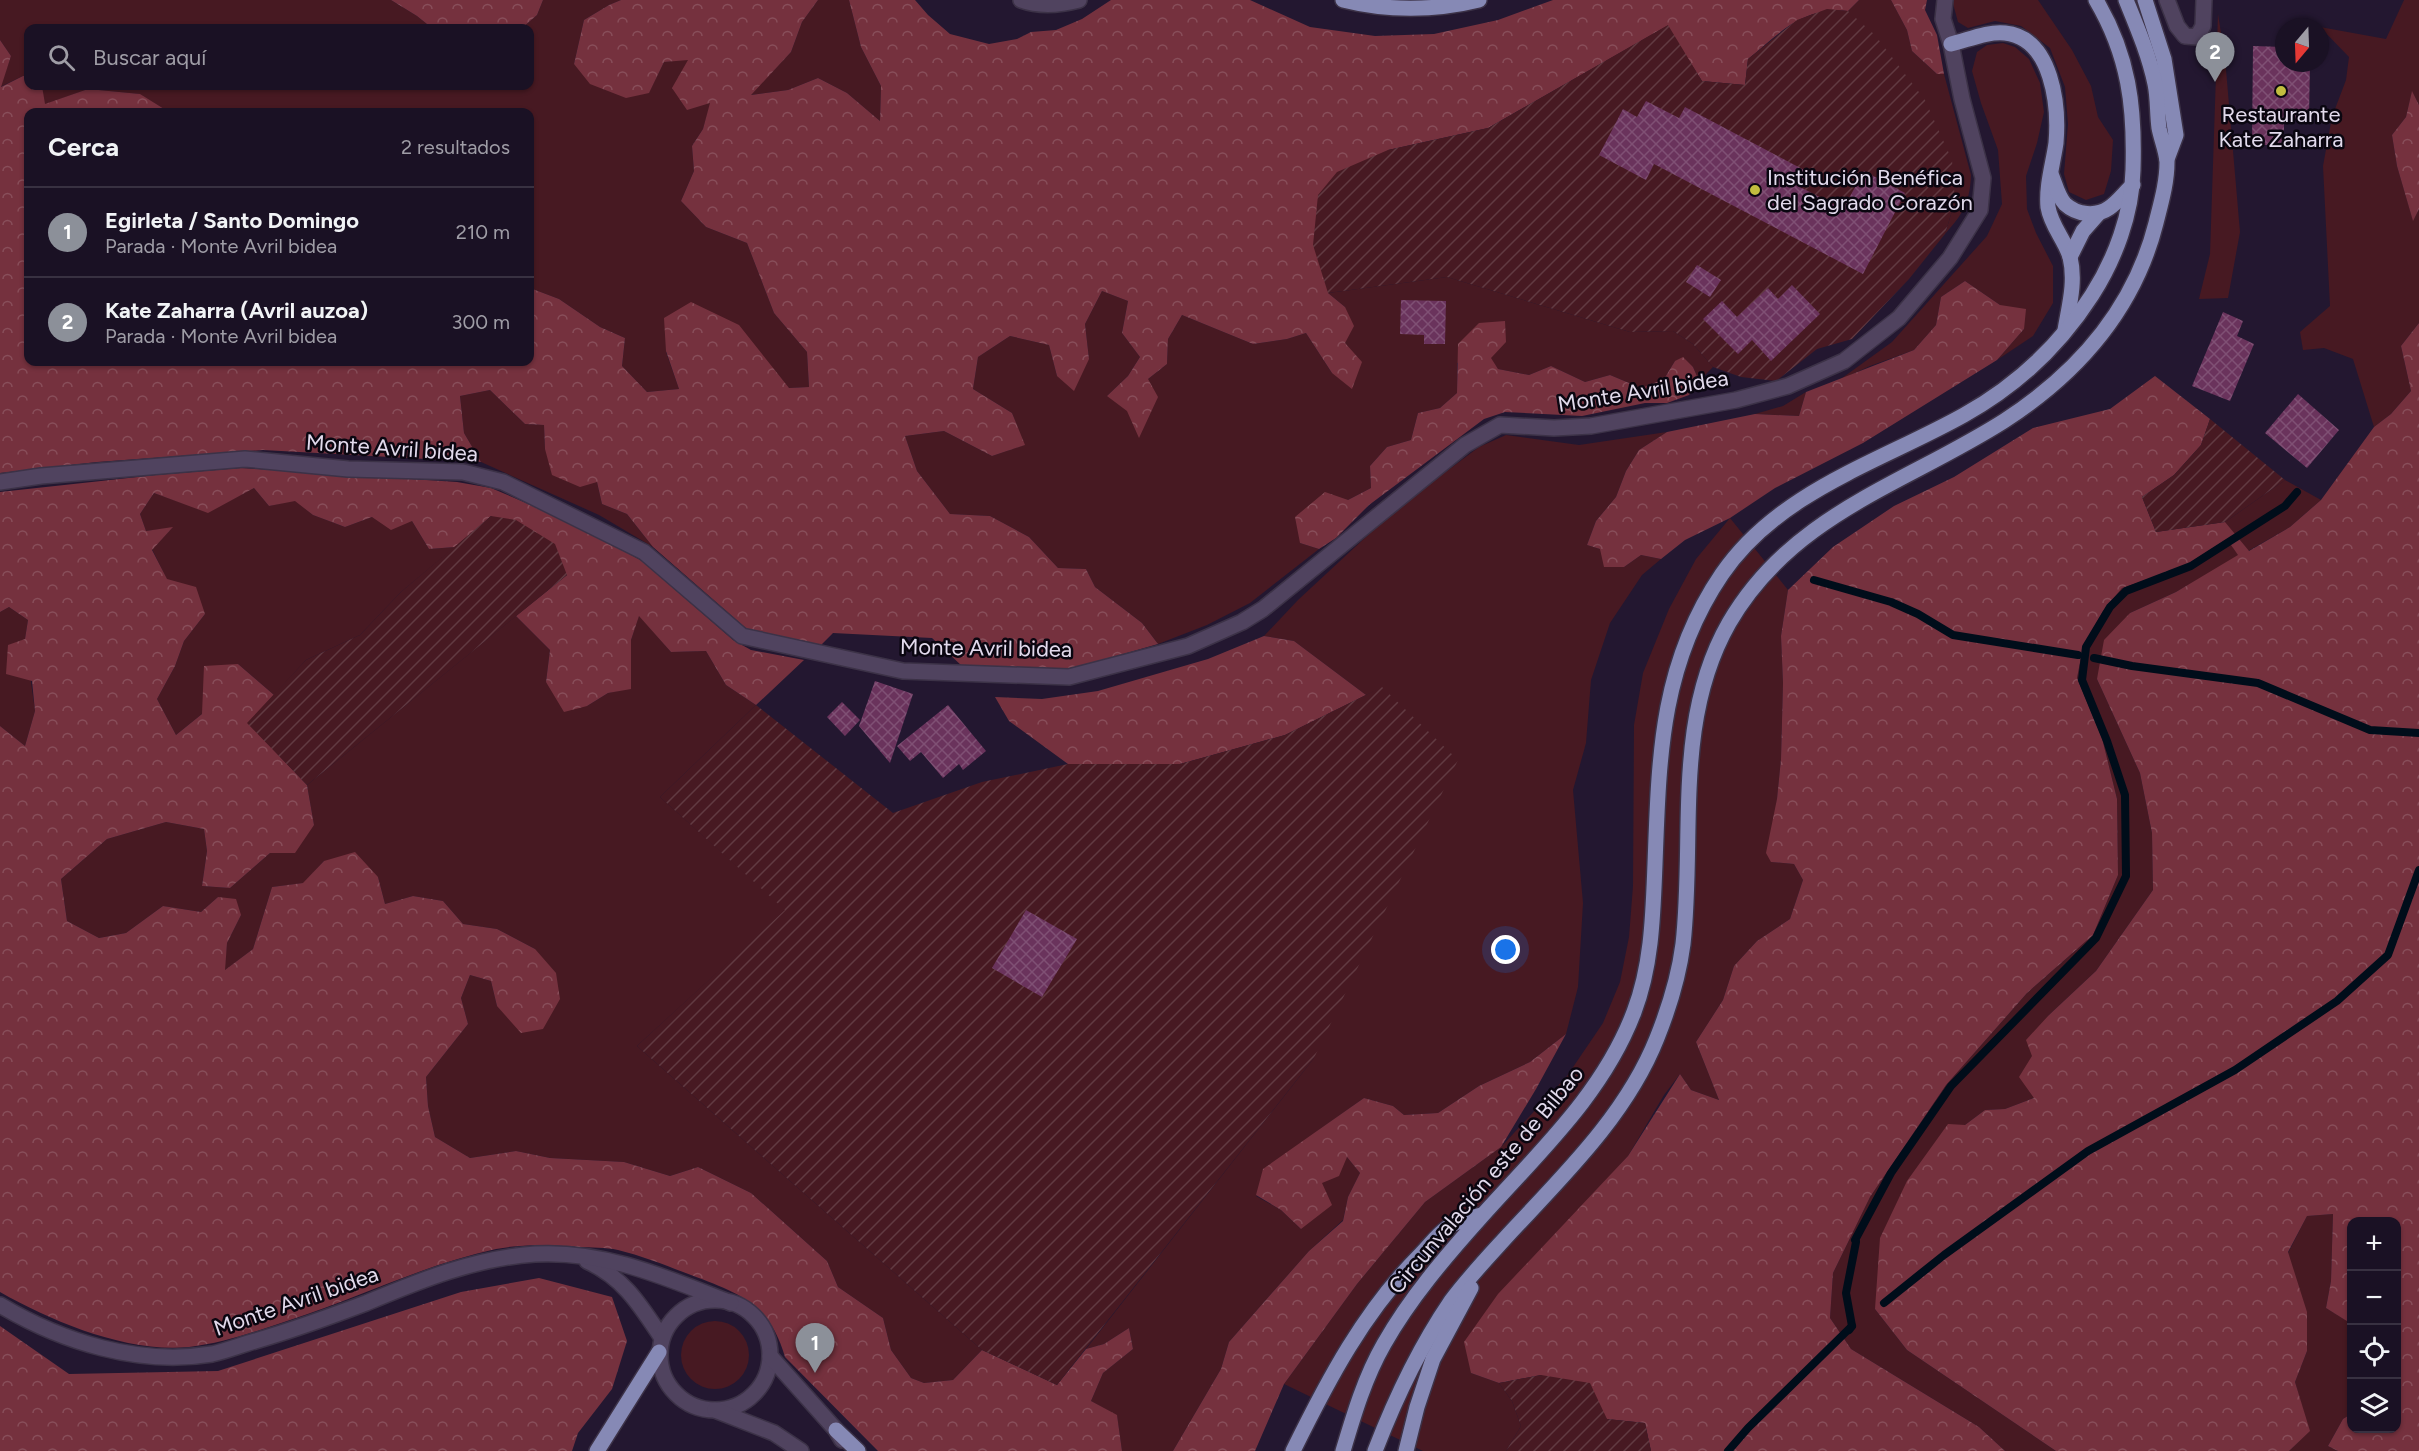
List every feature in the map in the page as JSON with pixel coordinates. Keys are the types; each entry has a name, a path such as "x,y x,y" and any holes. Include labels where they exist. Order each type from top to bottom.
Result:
{"main road":[{"path":"1342,0 1392,8 1426,8 1479,0"},
{"name":"Circunvalación este de Bilbao","path":"1343,1451 1359,1397 1384,1343 1445,1259 1555,1137 1597,1084 1617,1051 1635,1010 1646,968 1653,927 1658,776 1674,673 1693,624 1723,572 1745,546 1774,519 1821,486 1968,413 2028,370 2053,347 2082,311 2100,281 2114,253 2125,222 2133,185 2134,118 2128,77 2116,40 2096,0"},
{"path":"2126,0 2142,39 2155,86 2159,130 2167,159"},
{"path":"1375,1451 1397,1396 1452,1301 1488,1257 1604,1128 1635,1084 1657,1040 1671,997 1683,947 1693,734 1702,687 1730,622 1753,590 1783,556 1816,528 1876,489 2003,421 2064,377 2114,320 2149,252 2163,195 2167,159 2176,135 2164,60 2145,0"},
{"path":"1951,44 1989,34 2006,33 2020,38 2040,56 2052,83 2057,116 2048,208 2053,224 2070,256 2072,288 2064,332"},
{"path":"2051,174 2065,203 2074,209 2098,214"},
{"path":"2070,256 2084,231 2098,214 2111,207 2133,185"},
{"path":"1293,1451 1353,1339 1378,1302 1448,1227 1484,1214"},
{"path":"1406,1451 1417,1407 1433,1359 1488,1257"},
{"path":"597,1451 661,1345"},
{"path":"836,1430 858,1451"}],"street":[{"path":"1021,0 1029,3 1056,5 1079,0"},
{"name":"Monte Avril bidea","path":"0,482 245,459 348,469 463,472 503,482 644,552 742,636 903,671 1069,677 1188,646 1242,622 1263,609 1466,445 1500,425 1554,428 1591,426 1736,400 1788,386 1844,361 1899,318 1950,258 1980,210 1983,178 1943,19 1945,0"},
{"path":"2167,0 2177,26 2185,36 2197,37 2203,26 2204,0"},
{"name":"Monte Avril bidea","path":"0,1305 21,1317 84,1344 154,1357 212,1354 313,1324 417,1282 475,1263 537,1254 609,1259 636,1266 731,1303"},
{"name":"Monte Avril bidea","path":"576,1256 604,1269 620,1281 638,1302 661,1345"},
{"path":"801,1451 774,1433 715,1410 700,1409 675,1394 661,1368 661,1345 678,1315 689,1306 717,1300 731,1303 755,1317 763,1329 770,1356 836,1430 848,1451"},
{"path":"715,1410 742,1403 754,1395 765,1377 770,1356"}],"shaded area":[{"path":"0,0 391,0 427,24 24,24 24,76 0,87 11,56 0,40"},
{"path":"543,0 621,0 584,20 574,64 649,92 664,62 688,59 711,102 703,129 692,146 694,171 681,201 706,227 747,243 774,313 807,352 809,387 789,388 666,352 679,389 647,392 622,366 625,338 600,327 559,299 534,290 534,108 162,108 139,94 98,90 534,90 534,24 527,24 537,15"},
{"path":"818,0 849,0 861,47 881,86 880,121 847,93 818,78 788,90 750,95 791,52 802,22"},
{"path":"1859,0 1891,0 1907,30 1912,51 1937,74 1944,74 1971,175 1969,193 1964,207 1945,234 1955,201 1848,11"},
{"path":"1952,0 2038,0 2072,50 2091,86 2098,117 2113,140 2111,171 2104,194 2086,200 2069,192 2064,174 2068,124 2065,87 2050,48 2021,26 1995,21 1968,28 1958,22"},
{"path":"2404,0 2419,0 2419,105 2412,92 2406,117 2392,135 2397,166 2413,220 2419,209 2419,323 2401,346 2411,391 2391,414 2374,427 2353,359 2324,348 2303,350 2300,332 2330,306 2323,166 2332,117 2346,80 2349,57 2329,36 2329,29 2386,39"},
{"path":"1827,9 1848,11 1875,35 1925,100 1952,160 1955,201 1945,234 1909,279 1852,339 1817,349 1776,381 1741,377 1713,367 1693,344 1673,331 1630,332 1447,277 1328,293 1313,245 1318,195 1337,172 1388,150 1488,128 1668,25 1702,81 1745,85 1748,59 1797,20"},
{"path":"2218,14 2225,58 2240,232 2228,298 2199,299 2210,254"},
{"path":"2003,43 2015,47 2029,59 2040,83 2044,112 2026,176 2027,209 2053,266 2053,303 2033,336 1997,360 2024,329 2000,305 1965,281 1941,297 1936,325 1914,350 1870,366 1838,381 1892,342 1987,236 2002,204 1998,150 1972,71 1977,52 1987,45"},
{"path":"42,90 85,90 44,105"},
{"path":"1447,277 1630,332 1673,331 1693,344 1713,367 1699,381 1693,367 1675,361 1664,379 1641,388 1610,375 1585,382 1551,366 1529,375 1498,369 1490,358 1457,363 1457,393 1440,408 1418,413 1411,440 1387,447 1370,466 1371,488 1348,500 1300,543 1319,549 1250,603 1207,625 1158,644 1142,623 1095,587 1086,569 1058,568 1029,537 990,516 950,514 917,471 905,436 944,431 992,456 1024,445 1012,413 973,389 978,357 1010,336 1049,345 1057,376 1089,359 1085,324 1102,291 1128,301 1122,333 1140,357 1128,376 1107,396 1148,379 1167,364 1168,339 1182,315 1253,344 1287,339 1306,333 1332,373 1345,343 1345,307 1328,293"},
{"path":"490,390 525,424 544,425 545,449 597,482 602,504 627,514 653,547 599,515 481,462 464,433 460,396"},
{"path":"1806,392 1799,416 1755,414 1783,406"},
{"path":"2210,419 2285,480 2225,522 2156,532 2142,497 2174,475 2201,445"},
{"path":"1667,432 1639,450 1626,471 1616,497 1596,521 1587,545 1600,549 1624,567 1641,555 1661,559 1642,575 1610,623 1591,680 1586,743 1573,790 1583,903 1578,987 1566,1034 1530,1062 1479,1086 1438,1113 1404,1115 1393,1106 1364,1098 1319,1130 1256,1196 1281,1210 1301,1229 1321,1183 1347,1157 1360,1173 1348,1197 1343,1220 1309,1251 1229,1342 1221,1369 1173,1451 1122,1451 1117,1416 1091,1401 1103,1373 1133,1349 1129,1328 1104,1344 1086,1349 1314,1058 1382,688 1366,695 1294,641 1264,636 1298,600 1396,509 1479,447 1506,435 1579,445"},
{"path":"2285,480 2321,500 2290,527 2176,592 2130,613 2097,679 2140,773 2152,833 2153,890 2096,971 2049,1015 2032,1056 2034,1098 2005,1109 1985,1110 1965,1125 1875,1309 1907,1350 2056,1451 2005,1451 1979,1427 1851,1349 1830,1318 1833,1273 1870,1197 1946,1085 2027,993 2093,935 2118,875 2117,799 2102,738 2077,678 2083,647 2103,611 2122,588 2182,568 2227,539 2225,522"},
{"path":"254,488 269,506 295,500 313,515 345,527 372,517 412,521 429,549 455,547 401,592 360,635 306,660 274,695 238,664 202,714 176,735 157,699 175,666 184,641 205,614 167,580 152,549 172,528 146,531 140,514 154,493 208,512"},
{"path":"491,516 516,520 555,544 567,575 307,785 247,723 306,660 360,635 401,592"},
{"path":"1730,518 1788,590 1781,636 1783,683 1781,759 1771,862 1794,864 1803,880 1790,919 1757,941 1734,966 1723,1000 1696,1042 1719,1100 1691,1090 1680,1074 1664,1095 1628,1156 1588,1201 1471,1373 1499,1383 1512,1401 1521,1426 1506,1451 1423,1451 1284,1384 1357,1284 1425,1202 1501,1147 1567,1076 1603,1023 1620,982 1629,937 1633,886 1634,725 1643,673 1669,609 1696,559"},
{"path":"9,607 28,620 25,639 35,711 25,746 0,726 0,612"},
{"path":"639,615 671,652 706,651 726,685 756,705 660,797 786,910 637,1046 982,1350 953,1380 924,1383 911,1378 891,1350 883,1318 838,1287 827,1261 751,1193 698,1167 670,1176 624,1162 550,1158 516,1151 470,1158 435,1137 428,1106 426,1077 468,1024 461,998 470,975 491,981 497,1006 535,949 497,929 463,924 443,901 413,896 385,904 378,877 324,861 304,883 272,887 253,949 224,971 227,943 241,915 218,897 201,912 163,906 126,933 99,938 67,921 61,879 107,839 166,822 204,829 207,851 202,886 230,888 270,853 314,825 307,785 516,616 550,650 546,682 587,706 608,693 631,688 631,640"},
{"path":"1382,687 1458,760 1314,1058 1057,1385 982,1350 637,1046 785,910 660,797 756,705 893,813 982,782 1068,764 1180,764 1285,735"},
{"path":"2333,1214 2331,1281 2326,1308 2347,1321 2347,1416 2343,1419 2328,1446 2338,1451 2289,1451 2309,1431 2295,1382 2307,1351 2288,1253 2307,1216"},
{"path":"715,1321 728,1324 739,1331 746,1342 749,1355 746,1368 739,1379 728,1386 715,1389 702,1386 691,1379 684,1368 681,1355 684,1342 691,1331 702,1324"},
{"path":"1541,1375 1590,1383 1607,1419 1645,1423 1651,1451 1506,1451 1521,1426 1512,1401 1499,1383"}],"green space":[{"path":"391,0 543,0 537,15 527,24 427,24"},
{"path":"621,0 818,0 802,22 791,52 751,95 788,90 818,78 847,93 880,121 881,86 861,47 849,0 915,0 950,34 989,44 1017,39 1031,32 1056,30 1082,19 1111,0 1250,0 1310,27 1375,36 1434,34 1498,20 1553,0 1859,0 1848,11 1817,13 1793,23 1782,31 1748,59 1745,85 1702,81 1667,26 1488,128 1388,150 1328,293 1345,307 1354,326 1345,343 1362,362 1352,389 1332,373 1306,333 1287,339 1253,344 1182,315 1168,339 1167,364 1148,379 1158,397 1139,438 1127,411 1107,396 1128,376 1140,357 1122,333 1128,301 1102,291 1085,324 1089,359 1074,391 1057,376 1049,345 1010,336 978,357 973,389 1012,413 1025,445 992,456 944,431 905,436 917,471 950,514 990,516 1029,537 1058,568 1086,569 1095,587 1142,623 1158,644 1054,674 962,666 932,638 833,633 821,645 747,629 653,547 627,514 602,504 597,482 580,487 552,475 545,449 544,425 525,424 490,390 460,396 464,433 481,462 263,450 97,462 0,473 0,40 11,56 1,87 24,76 24,90 43,90 45,104 85,90 98,90 140,94 163,108 24,108 24,366 534,366 534,290 559,299 600,327 625,338 622,366 647,392 679,389 666,351 664,318 691,302 739,325 789,388 809,387 807,352 774,313 747,243 706,227 681,201 694,171 692,146 703,129 710,103 687,110 672,88 688,60 664,62 649,93 626,98 590,84 574,64 584,20"},
{"path":"1891,0 1927,0 1925,10 1937,35 1944,74 1937,74 1912,51 1907,30"},
{"path":"2412,91 2419,105 2419,209 2413,221 2397,166 2392,135 2406,117"},
{"path":"1965,281 2000,305 2026,309 2024,329 1997,360 1863,443 1775,488 1730,518 1685,540 1661,559 1641,555 1624,567 1604,567 1600,549 1587,545 1596,521 1616,497 1626,471 1639,450 1667,432 1755,414 1799,416 1806,392 1914,350 1936,325 1941,297"},
{"path":"1505,321 1506,342 1491,358 1498,369 1529,375 1551,366 1585,382 1610,375 1641,388 1664,379 1675,361 1683,357 1693,367 1699,381 1689,395 1667,403 1645,403 1582,416 1505,412 1484,419 1369,505 1336,538 1319,549 1300,543 1295,517 1325,492 1348,500 1371,488 1370,466 1387,447 1411,440 1418,413 1440,408 1457,393 1458,344 1479,323"},
{"path":"2419,323 2419,1451 2338,1451 2328,1446 2343,1419 2347,1416 2347,1433 2401,1433 2401,1217 2347,1217 2347,1321 2326,1308 2331,1281 2333,1214 2307,1216 2288,1252 2307,1312 2307,1351 2295,1382 2310,1431 2289,1451 2056,1451 1907,1350 1875,1309 1880,1238 1907,1181 1948,1124 1965,1125 1985,1110 2005,1109 2034,1098 2019,1077 2032,1056 2026,1040 2096,971 2153,890 2152,833 2140,773 2097,679 2104,640 2130,613 2176,592 2238,555 2227,539 2182,568 2122,588 2103,611 2083,647 2077,678 2102,738 2117,799 2118,875 2093,935 2027,993 1946,1085 1870,1197 1833,1273 1830,1318 1851,1349 1979,1427 2005,1451 1651,1451 1645,1423 1607,1419 1541,1375 1499,1383 1471,1373 1464,1342 1498,1294 1628,1156 1680,1074 1691,1090 1719,1100 1696,1042 1723,1000 1734,966 1757,941 1790,919 1803,880 1794,864 1771,862 1766,853 1777,799 1781,759 1783,683 1781,636 1788,590 1833,547 1894,506 1954,477 2033,428 2110,409 2155,376 2210,419 2201,445 2174,475 2142,497 2156,532 2225,522 2249,551 2290,527 2321,500 2374,427 2391,414 2411,391 2401,346"},
{"path":"241,468 457,482 491,488 559,517 642,561 733,640 751,650 804,660 756,705 726,685 706,651 671,652 639,616 631,640 631,689 608,693 587,706 564,712 546,682 550,650 516,616 567,575 491,516 455,547 429,549 412,521 391,530 372,517 345,527 313,515 295,501 269,506 254,488 208,513 154,493 140,514 146,531 173,527 152,550 167,579 196,587 205,614 184,641 175,666 157,699 176,735 202,714 204,666 238,664 274,695 248,723 307,785 314,825 295,853 270,853 230,888 202,886 207,851 204,829 166,822 107,839 61,879 67,921 99,938 126,933 163,906 201,912 218,897 236,899 241,915 227,943 225,970 253,949 272,887 303,883 324,861 355,852 378,877 385,904 413,896 443,901 463,924 497,929 535,949 556,973 560,999 543,1029 521,1033 497,1006 491,981 470,975 461,998 468,1024 426,1077 428,1106 435,1137 470,1158 516,1151 550,1158 624,1162 670,1176 698,1167 751,1193 827,1261 838,1287 883,1318 891,1350 911,1378 924,1383 953,1380 982,1350 1057,1385 1086,1349 1104,1344 1129,1328 1133,1349 1103,1373 1091,1401 1117,1415 1122,1451 878,1451 785,1357 771,1324 750,1303 724,1288 646,1258 613,1249 537,1245 516,1246 470,1255 253,1332 215,1343 189,1347 165,1348 141,1345 91,1333 43,1314 0,1292 0,726 25,746 35,711 32,681 6,674 8,645 25,639 28,620 9,607 0,612 0,492"},
{"path":"1264,636 1294,641 1366,695 1285,735 1180,764 1068,764 1009,721 995,697 1042,699 1098,691 1208,659"},
{"path":"1566,1034 1501,1147 1425,1202 1357,1284 1284,1384 1255,1451 1173,1451 1221,1369 1229,1342 1309,1251 1343,1221 1348,1197 1360,1173 1347,1157 1339,1176 1322,1183 1332,1205 1301,1229 1281,1210 1256,1195 1263,1169 1364,1098 1393,1106 1404,1115 1438,1113 1479,1086 1530,1062"},
{"path":"539,1278 612,1297 627,1341 612,1389 578,1433 572,1451 0,1451 0,1326 69,1374 218,1371 461,1292"}],"building":[{"name":"Restaurante Kate Zaharra","path":"2253,46 2275,47 2275,72 2310,72 2309,119 2284,119 2284,145 2252,145"},
{"name":"Institución Benéfica del Sagrado Corazón","path":"1646,101 1679,118 1685,107 1808,172 1800,187 1843,209 1864,171 1905,193 1863,274 1654,164 1646,180 1599,155 1623,109 1637,117"},
{"path":"1697,265 1721,280 1710,297 1686,282"},
{"path":"1792,285 1820,314 1771,361 1752,340 1738,354 1703,319 1722,301 1737,317 1768,288 1778,299"},
{"path":"1401,300 1446,301 1445,344 1424,344 1424,335 1400,334"},
{"path":"2223,312 2243,321 2237,336 2254,344 2230,401 2192,386"},
{"path":"2298,394 2339,430 2307,468 2265,433"},
{"path":"875,681 913,694 890,763 859,726"},
{"path":"842,702 860,720 845,736 827,717"},
{"path":"948,705 986,751 963,770 959,764 943,778 921,752 910,761 897,746"},
{"path":"1026,910 1077,939 1042,997 992,968"}],"waterway":[{"path":"1855,1240 1891,1173 1951,1086 2096,938 2126,876 2125,795 2107,741 2082,680 2086,647 2110,607 2126,591 2191,566 2285,506 2297,492"},
{"path":"1814,580 1891,602 1918,614 1953,635 2078,655"},
{"path":"2094,658 2132,666 2258,683 2370,730 2419,733"},
{"path":"1884,1303 1944,1255 2088,1151 2235,1070 2337,1001 2388,955 2419,870"},
{"path":"1849,1330 1852,1326 1846,1293 1856,1242"},
{"path":"1728,1451 1748,1428 1852,1326"}],"place":[{"name":"Kate Zaharra (Avril auzoa)","path":"2215,82"},
{"name":"Restaurante Kate Zaharra","path":"2281,91"},
{"name":"Institución Benéfica del Sagrado Corazón","path":"1755,190"},
{"name":"Egirleta / Santo Domingo","path":"815,1373"}]}
